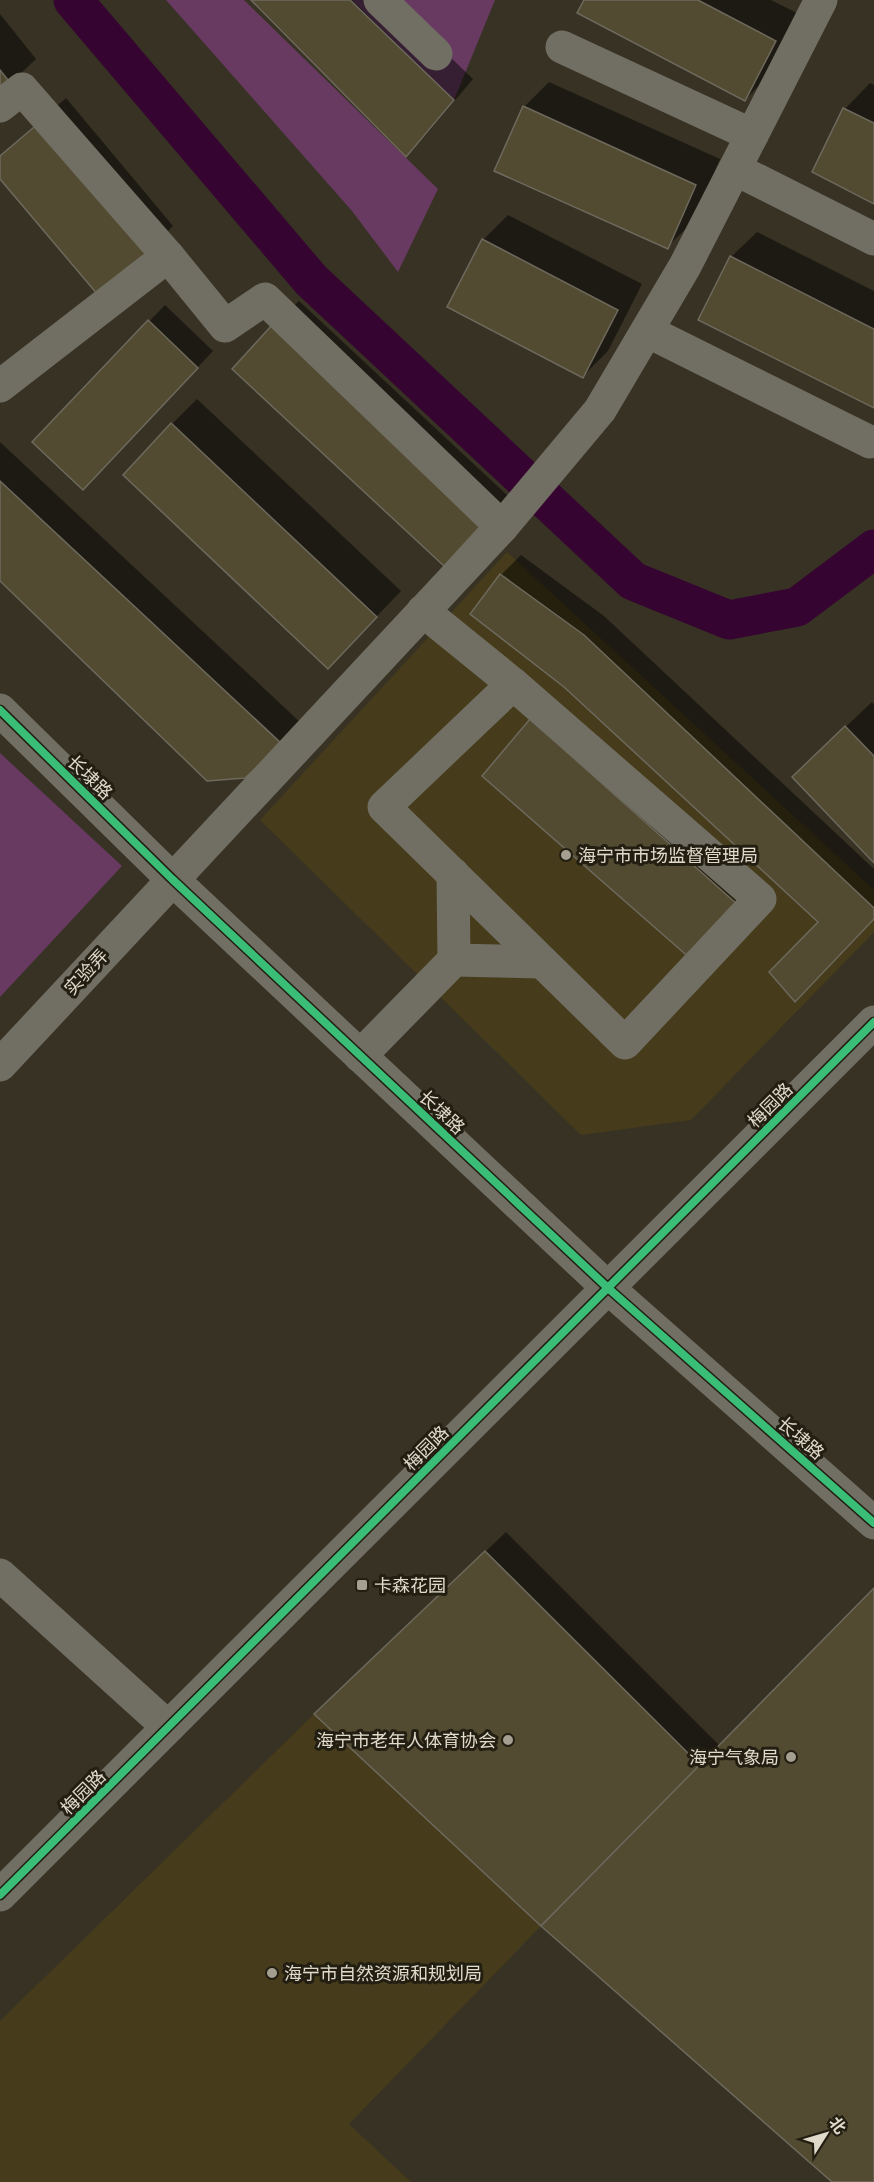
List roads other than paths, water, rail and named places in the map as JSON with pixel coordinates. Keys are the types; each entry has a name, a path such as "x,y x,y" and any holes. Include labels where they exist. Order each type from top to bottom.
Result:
{"street":[{"path":"380,0 436,54"},
{"name":"实验弄","path":"0,1065 502,527 600,410 686,266 821,0"},
{"path":"562,47 752,135"},
{"path":"0,106 22,89 168,256 225,326 264,299 502,527"},
{"path":"735,169 874,239"},
{"path":"0,386 168,256"},
{"path":"646,331 870,442"},
{"path":"423,611 513,684 760,899 625,1042 384,807 513,684"},
{"name":"长埭路","path":"0,710 172,879 608,1288 874,1523"},
{"path":"360,1056 454,960 453,874"},
{"path":"454,960 542,962"},
{"name":"梅园路","path":"0,1895 874,1022"},
{"path":"0,1575 168,1727"}],"waterway":[{"path":"73,0 311,280 633,581 729,620 797,607 874,549"}],"place":[{"name":"海宁市市场监督管理局","path":"566,855"},
{"name":"卡森花园","path":"362,1585"},
{"name":"海宁市老年人体育协会","path":"508,1740"},
{"name":"海宁气象局","path":"791,1757"},
{"name":"海宁市自然资源和规划局","path":"272,1973"}]}
